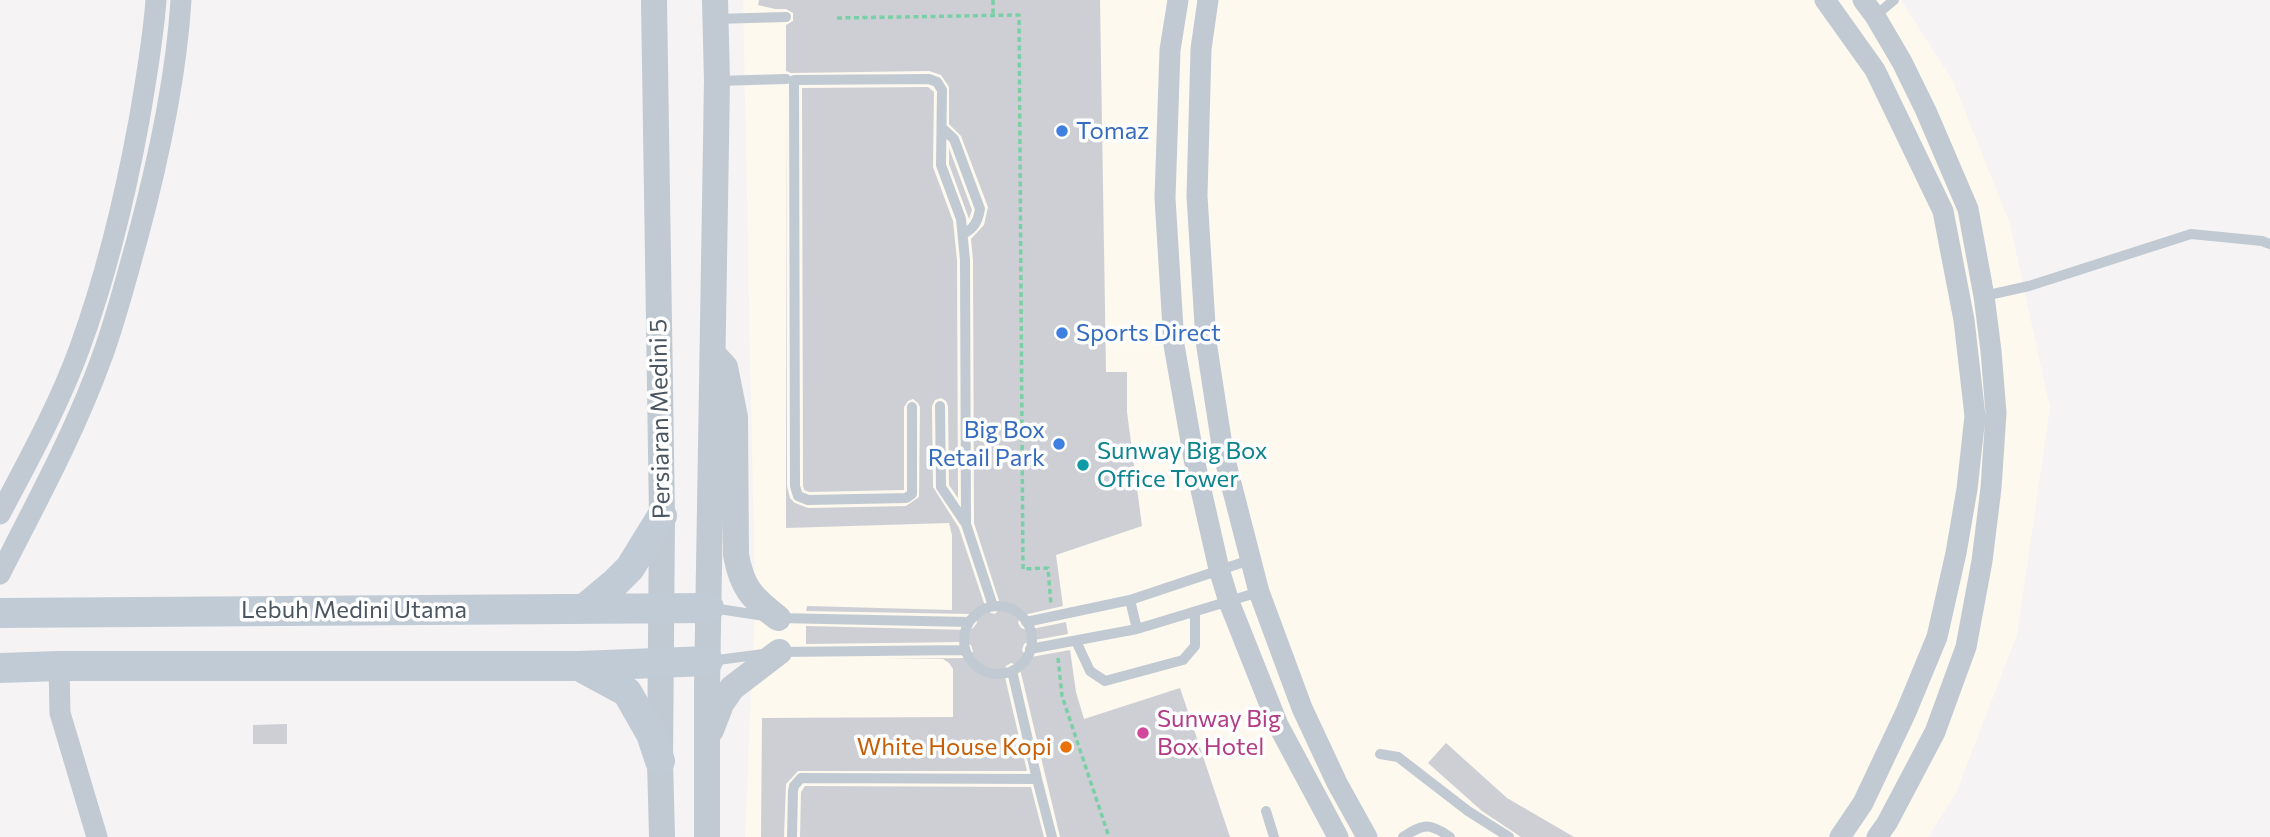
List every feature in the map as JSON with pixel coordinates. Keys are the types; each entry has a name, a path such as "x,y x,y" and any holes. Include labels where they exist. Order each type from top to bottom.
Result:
{"main road":[{"path":"585,608 630,568 662,516"},
{"name":"Lebuh Medini Utama","path":"0,613 709,608"},
{"path":"0,667 579,666 708,661"},
{"path":"579,666 626,692 651,734 660,761"}],"street":[{"path":"0,514 49,421 79,348 104,274 130,167 153,42 156,0"},
{"path":"0,574 73,428 103,357 154,176 178,45 181,0"},
{"name":"Persiaran Medini 5","path":"654,0 662,516 662,837"},
{"path":"1178,0 1170,50 1165,198 1174,345 1194,458 1229,602 1278,724 1338,837"},
{"path":"1208,0 1201,49 1196,197 1206,341 1223,453 1259,592 1302,708 1337,783 1367,837"},
{"path":"1825,0 1875,70 1943,211 1964,320 1975,416 1967,489 1956,553 1937,637 1906,712 1863,803 1840,837"},
{"path":"1869,8 1926,111 1968,209 1984,296 1996,413 1992,488 1966,647 1935,732 1877,837"},
{"name":"Persiaran Medini 5","path":"707,837 717,81 715,10"},
{"path":"712,353 725,367 736,417 738,567 755,600 778,618"},
{"path":"708,738 721,704 733,688 779,652"},
{"path":"59,666 60,713 97,837"}],"lane":[{"path":"1869,8 1894,0"},
{"path":"715,10 786,17"},
{"path":"717,81 786,79"},
{"path":"912,407 912,494 906,498 808,500 799,496 794,486 794,80 933,80 942,90 941,165 961,219 965,260 967,524 993,606"},
{"path":"942,128 954,139 980,209 978,221 963,234"},
{"path":"1984,296 2029,286 2191,234 2270,244"},
{"path":"940,406 941,487 967,524"},
{"path":"1026,622 1130,600 1250,560"},
{"path":"1030,649 1137,628 1259,592"},
{"path":"1130,600 1137,628"},
{"path":"993,606 1012,609 1026,622 1030,631 1030,649 1026,658 1012,671 1003,674 984,671 969,659 965,650 964,640 969,622 983,609 993,606"},
{"path":"709,608 778,618 969,622"},
{"path":"1076,641 1090,671 1105,681 1183,660 1195,646 1195,612"},
{"path":"708,661 779,652 965,650"},
{"path":"1012,671 1052,837"},
{"path":"1380,754 1398,757 1468,811 1509,837"},
{"path":"792,837 794,786 797,781 806,777 1037,779"},
{"path":"1266,811 1274,837"},
{"path":"1403,837 1415,829 1430,826 1450,837"}],"path":[{"path":"993,0 993,15"},
{"path":"837,18 1019,15 1023,569 1048,568 1053,616"},
{"path":"1057,656 1062,696 1109,837"}],"shaded area":[{"path":"743,0 1901,0 1953,81 2010,224 2050,408 2017,635 1956,793 1928,837 745,837 755,600"}],"building":[{"path":"759,0 1100,0 1106,372 1127,372 1127,412 1142,526 1056,555 1063,606 1024,615 1018,623 1021,628 1027,630 1066,622 1068,634 1029,641 1024,644 1022,650 1025,655 1031,657 1070,650 1076,692 1084,719 1180,688 1230,837 1060,837 1020,669 1011,663 1006,666 1004,673 1027,771 798,771 786,784 784,837 761,837 762,718 953,717 953,669 949,663 943,659 885,659 965,658 973,651 971,645 965,642 806,644 806,626 969,630 977,623 976,618 969,614 806,611 807,606 952,610 952,535 949,523 786,528 786,91 787,486 790,498 808,508 906,506 919,497 920,407 913,399 904,407 904,490 804,490 802,88 928,87 934,92 933,167 953,221 957,260 958,498 949,485 948,406 941,398 935,400 932,406 933,487 959,528 986,609 995,614 1001,607 974,523 971,239 984,225 988,207 961,136 949,124 949,87 941,75 929,71 786,71 786,25 793,21 793,13 786,9 758,5"},
{"path":"949,148 972,210 969,219 949,164"},
{"path":"287,724 287,744 253,744 253,725"},
{"path":"1446,743 1507,798 1574,837 1521,837 1482,811 1428,763"},
{"path":"805,786 1031,787 1044,837 800,837 801,792"}],"place":[{"name":"Tomaz","path":"1062,131"},
{"name":"Sports Direct","path":"1062,333"},
{"name":"Big Box Retail Park","path":"1059,444"},
{"name":"Sunway Big Box Office Tower","path":"1083,465"},
{"name":"Sunway Big Box Hotel","path":"1143,733"},
{"name":"White House Kopi","path":"1066,747"}]}
